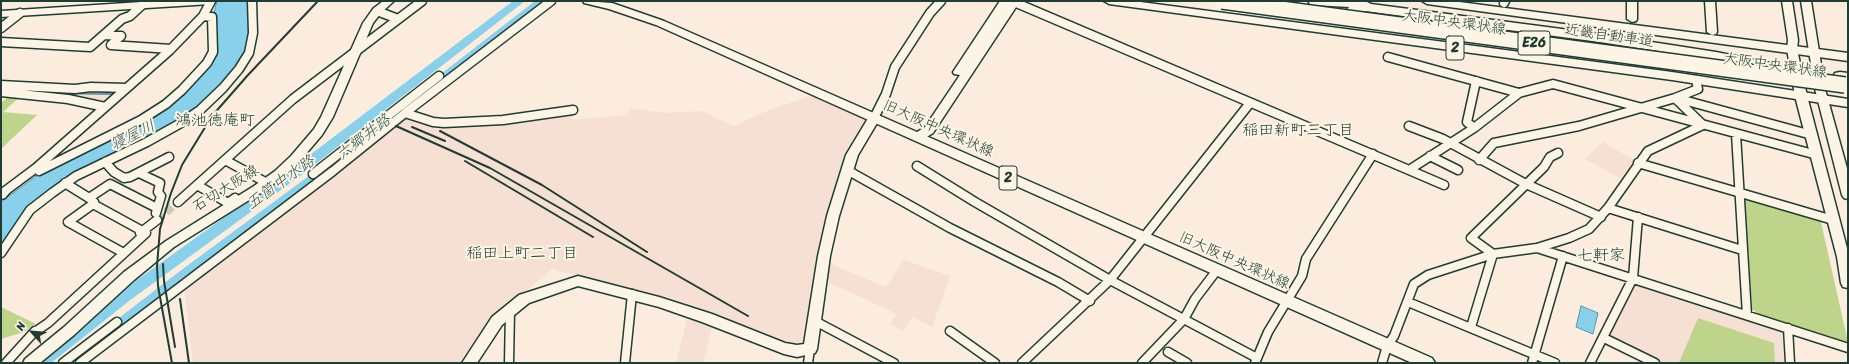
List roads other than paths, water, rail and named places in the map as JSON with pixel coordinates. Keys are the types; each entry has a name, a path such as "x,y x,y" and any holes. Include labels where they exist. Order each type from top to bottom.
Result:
{"highway":[{"name":"近畿自動車道","path":"1276,1 1770,67 1847,85"},
{"path":"1314,1 1408,9 1519,23 1600,31"},
{"name":"近畿自動車道","path":"1222,4 1847,85"},
{"path":"1352,11 1363,7 1620,41 1716,56 1770,67"}],"main road":[{"path":"1,14 156,3 211,1"},
{"name":"旧大阪中央環状線","path":"588,1 612,6 660,23 1427,363"},
{"name":"2","path":"1109,1 1525,58 1696,80 1822,94 1848,103"},
{"name":"大阪中央環状線","path":"1174,1 1222,4 1620,62 1800,91"},
{"name":"大阪中央環状線","path":"1429,1 1792,45 1813,48 1848,57"},
{"path":"1488,1 1632,19 1792,45"},
{"path":"1222,4 1296,26"},
{"path":"1813,48 1848,48"},
{"path":"1525,58 1620,62"},
{"name":"大阪中央環状線","path":"1822,94 1847,85"}],"street":[{"path":"2,194 36,168 171,49 203,16 211,1"},
{"path":"1,253 30,210 65,183 104,162 147,142 181,123 200,110 222,88 239,69 249,52 252,38 252,1"},
{"name":"石切大阪線","path":"30,363 74,327 129,276 170,244 288,167 318,132 332,107 365,28 377,11 389,1"},
{"path":"178,202 293,99 422,1"},
{"path":"313,174 383,124 405,113 461,66 551,1"},
{"path":"470,363 497,321 524,299 578,280 632,294 707,318 784,348 809,356 824,256 833,216 852,156 886,94 896,67 930,13 941,1"},
{"path":"918,137 929,130 1011,1 1444,185"},
{"path":"1632,1 1632,19"},
{"path":"1710,1 1712,32"},
{"path":"1787,1 1792,45 1800,91 1833,220 1847,268"},
{"path":"1806,1 1810,34 1822,94 1843,162 1848,195"},
{"path":"1,42 90,47 122,19 130,16 142,5"},
{"path":"377,11 398,19"},
{"path":"1,28 20,13"},
{"path":"39,171 141,120 166,104 182,90 207,63 213,52 212,17 203,16"},
{"path":"105,35 121,36 111,45 171,49"},
{"path":"1388,56 1519,93"},
{"path":"80,363 333,171 383,124 439,76"},
{"path":"1474,128 1467,122 1476,80"},
{"path":"1479,160 1494,144 1579,126 1675,98 1698,89 1696,80"},
{"path":"1408,170 1474,128 1519,93 1553,84 1843,162"},
{"path":"1,85 76,89 91,86 126,88"},
{"path":"38,96 45,88"},
{"path":"1,92 68,98 105,107"},
{"path":"1675,98 1812,135"},
{"path":"1675,98 1703,125"},
{"path":"1022,363 1090,301 1110,280 1250,103"},
{"path":"405,113 432,122 444,123 503,120 573,110"},
{"path":"1382,363 1387,346 1394,336 1414,284 1428,275 1493,254 1537,248 1569,238 1589,229 1608,208 1638,163 1648,151 1703,125"},
{"path":"1410,126 1449,143 1526,184 1601,217"},
{"path":"1736,134 1747,315"},
{"path":"1493,254 1471,238 1544,167 1550,157 1558,153"},
{"path":"917,166 975,202 1110,280 1184,319 1256,360 1268,332 1288,302 1302,276 1306,259 1373,154"},
{"path":"1430,156 1458,170"},
{"path":"104,162 114,172 124,178 139,173 169,157"},
{"path":"225,160 265,182"},
{"path":"1638,163 1833,220"},
{"path":"847,170 950,228 1058,282 1090,301"},
{"path":"6,363 32,334 74,292 143,230 155,222 161,196 158,192 160,183 139,173"},
{"path":"196,185 228,203 265,182"},
{"path":"32,334 48,323 146,233 91,201 65,183"},
{"path":"120,251 68,222 110,184 157,208"},
{"path":"1608,208 1742,250"},
{"path":"1590,363 1604,338 1633,278 1638,217"},
{"path":"1537,248 1848,348"},
{"path":"1471,327 1493,254"},
{"path":"1534,359 1563,256"},
{"path":"1143,363 1184,319 1195,299 1217,270"},
{"path":"625,363 632,294"},
{"path":"1408,302 1471,327 1534,359 1555,363"},
{"path":"509,363 510,311"},
{"path":"815,321 894,363"},
{"path":"63,363 117,322"},
{"path":"1788,328 1790,363"},
{"path":"950,331 995,363"},
{"path":"1604,338 1655,363"},
{"path":"1168,352 1188,363"}],"water":[{"name":"寝屋川","path":"217,1 249,1 250,38 241,63 198,110 54,189 1,249 1,202 47,168 136,124 209,64 214,12"},
{"path":"1581,306 1598,313 1593,334 1576,327"}],"waterway":[{"name":"五箇中水路","path":"40,363 124,297 299,170 520,1"},
{"name":"六郷井路","path":"72,363 181,278 326,170 542,1"},
{"path":"49,93 113,94"}],"tunnel":[{"path":"157,220 178,202"}],"railway":[{"path":"172,363 158,286 157,266 160,229 171,193 182,165 212,116 248,75 318,1"},
{"path":"396,126 490,168 748,316"},
{"path":"412,127 445,141"},
{"path":"440,131 542,185 647,252"},
{"path":"465,161 593,237"},
{"path":"163,264 164,281 175,347"},
{"path":"180,299 189,363"}],"district":[{"name":"鴻池徳庵町","path":"215,121"},
{"name":"稲田新町三丁目","path":"1298,131"},
{"name":"稲田上町二丁目","path":"522,254"},
{"name":"七軒家","path":"1601,256"}]}
